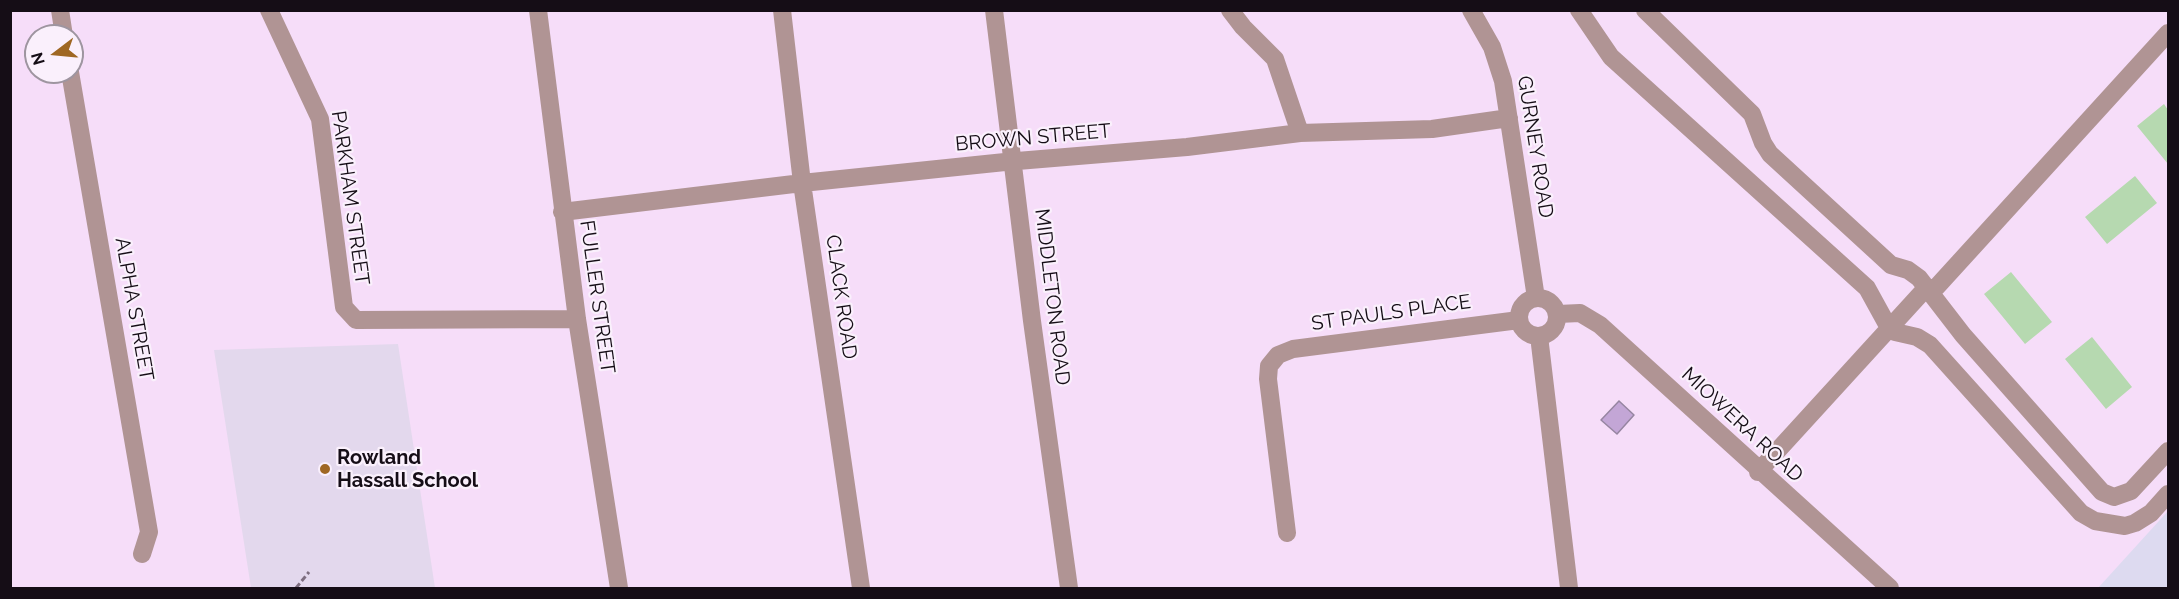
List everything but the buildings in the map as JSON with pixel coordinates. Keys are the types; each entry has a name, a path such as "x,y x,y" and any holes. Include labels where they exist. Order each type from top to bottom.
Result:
{"street":[{"name":"PARKHAM STREET","path":"269,10 320,119 344,307 356,320 577,319"},
{"name":"FULLER STREET","path":"538,10 562,212 619,588"},
{"name":"CLACK ROAD","path":"782,10 802,183 861,588"},
{"name":"MIDDLETON ROAD","path":"994,10 1069,588"},
{"path":"1230,10 1243,27 1275,59 1300,133"},
{"name":"GURNEY ROAD","path":"1471,10 1492,47 1498,64 1509,118 1536,298"},
{"path":"1579,10 1611,57 1867,288 1889,328 1930,345 2081,513 2095,521 2125,526 2151,513 2169,494"},
{"path":"1645,10 1752,114 1763,143 1770,154 1891,265 1908,270 1929,290 1963,336 2102,492 2114,497 2131,491 2169,451"},
{"path":"1758,472 1889,328 1929,290 2169,33"},
{"name":"ALPHA STREET","path":"72,84 149,532 142,554"},
{"name":"BROWN STREET","path":"562,212 802,183 1013,161 1186,147 1300,133 1432,129 1509,118"},
{"path":"1536,298 1552,303 1558,321 1551,332 1539,336 1528,334 1519,320 1525,303 1536,298"},
{"name":"MIOWERA ROAD","path":"1557,314 1580,313 1600,325 1758,472 1890,588"},
{"name":"ST PAULS PLACE","path":"1287,533 1266,356 1293,349 1519,320"},
{"path":"1539,336 1569,588"}],"path":[{"path":"296,588 309,572"}],"shaded area":[{"name":"Rowland Hassall School","path":"398,344 435,588 251,588 214,350"},
{"path":"2168,511 2168,588 2098,588"}],"green space":[{"path":"2164,104 2168,110 2168,164 2137,126"},
{"path":"2135,176 2157,203 2107,244 2085,217"},
{"path":"2011,272 2052,322 2025,344 1984,294"},
{"path":"2092,337 2132,387 2106,409 2065,359"}],"place":[{"name":"Rowland Hassall School","path":"325,469"}]}
